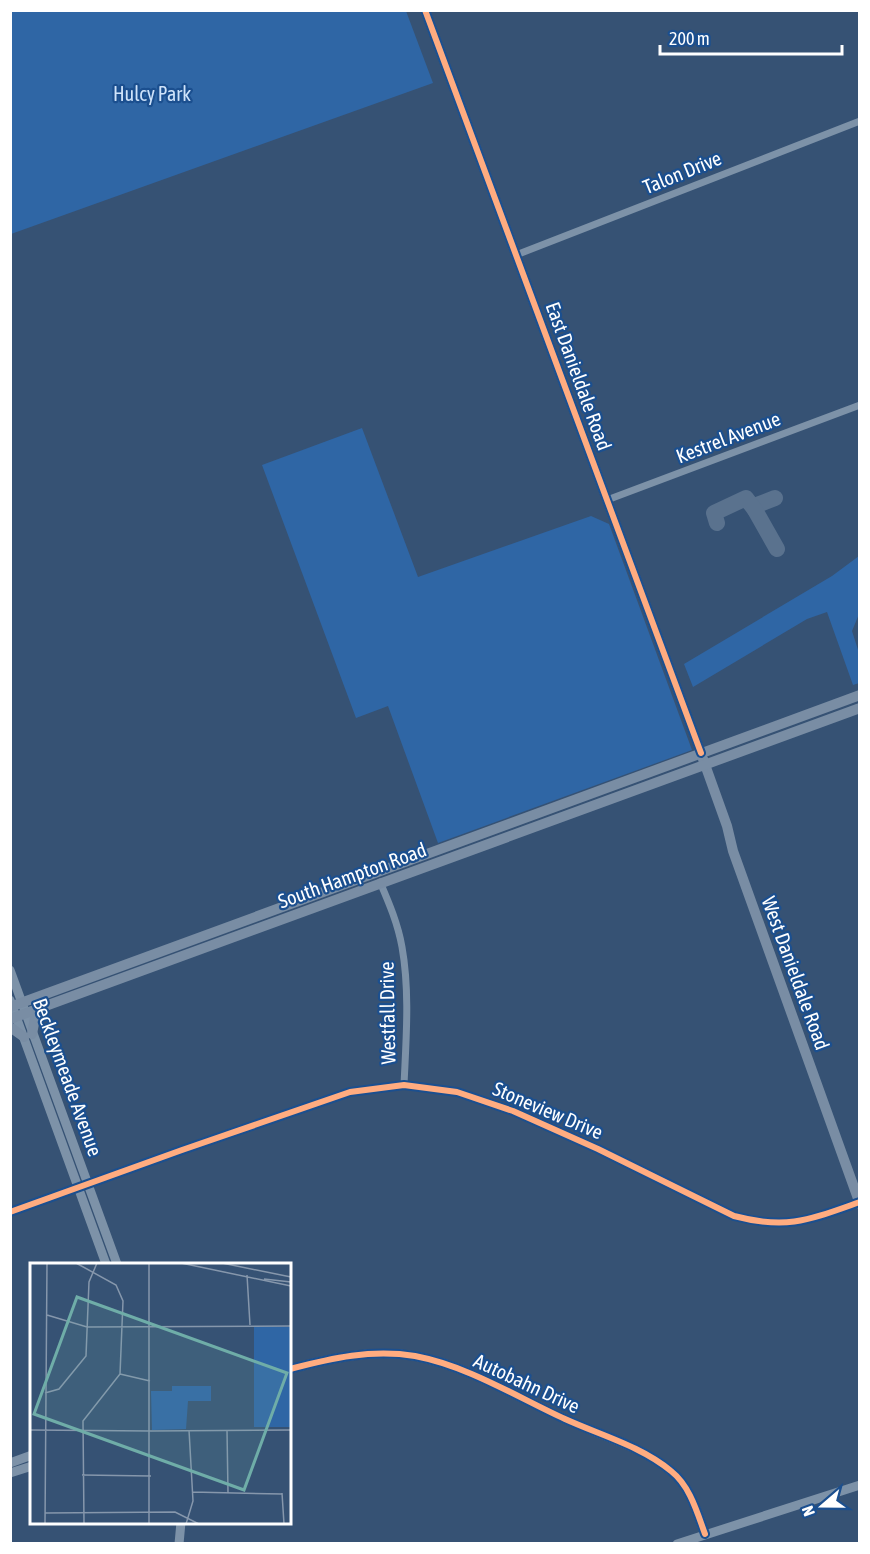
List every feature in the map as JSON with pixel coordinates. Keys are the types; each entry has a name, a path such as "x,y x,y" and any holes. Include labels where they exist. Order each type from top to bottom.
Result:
{"main road":[{"name":"South Hampton Road","path":"15,1011 376,873 860,695"},
{"path":"831,705 834,717"},
{"name":"South Hampton Road","path":"15,1011 44,1007 860,708"},
{"name":"West Danieldale Road","path":"701,753 727,826 733,851 859,1203"},
{"path":"536,814 540,826"},
{"path":"28,1036 44,1007"},
{"path":"15,1011 28,1036"}],"street":[{"name":"East Danieldale Road","path":"425,10 701,753"},
{"name":"Talon Drive","path":"516,255 860,121"},
{"name":"Kestrel Avenue","path":"608,500 860,405"},
{"name":"Westfall Drive","path":"376,873 395,919 402,946 406,977 404,1085"},
{"name":"Beckleymeade Avenue","path":"10,970 15,1011 28,1036 117,1263"},
{"name":"Beckleymeade Avenue","path":"28,1036 78,1189 106,1263"},
{"name":"Stoneview Drive","path":"10,1212 351,1092 404,1085 457,1092 513,1111 598,1149 734,1216 752,1221 780,1224 800,1221 859,1203"},
{"name":"Autobahn Drive","path":"291,1369 370,1352 415,1356 447,1365 646,1454 673,1472 692,1497 705,1534"},
{"path":"10,1463 30,1456"},
{"path":"10,1473 30,1467"},
{"path":"677,1544 860,1485"},
{"path":"179,1544 181,1524"}],"green space":[{"name":"Hulcy Park","path":"11,10 406,11 433,83 11,234"},
{"path":"362,428 418,577 591,516 609,524 692,750 438,843 388,706 356,718 262,465"},
{"path":"859,556 859,614 852,631 859,653 859,683 853,685 827,612 807,619 693,687 684,664 832,576"}],"taxiway":[{"path":"717,523 714,513 746,498 777,549"},
{"path":"755,510 757,505 775,498"}],"cycle path":[{"path":"425,10 701,753"},
{"path":"10,1212 350,1092 404,1085 457,1092 513,1111 598,1149 734,1216 769,1222 798,1221 860,1202"},
{"path":"291,1369 336,1358 367,1354 415,1356 454,1367 565,1419 634,1448 659,1462 683,1484 705,1534"}]}
